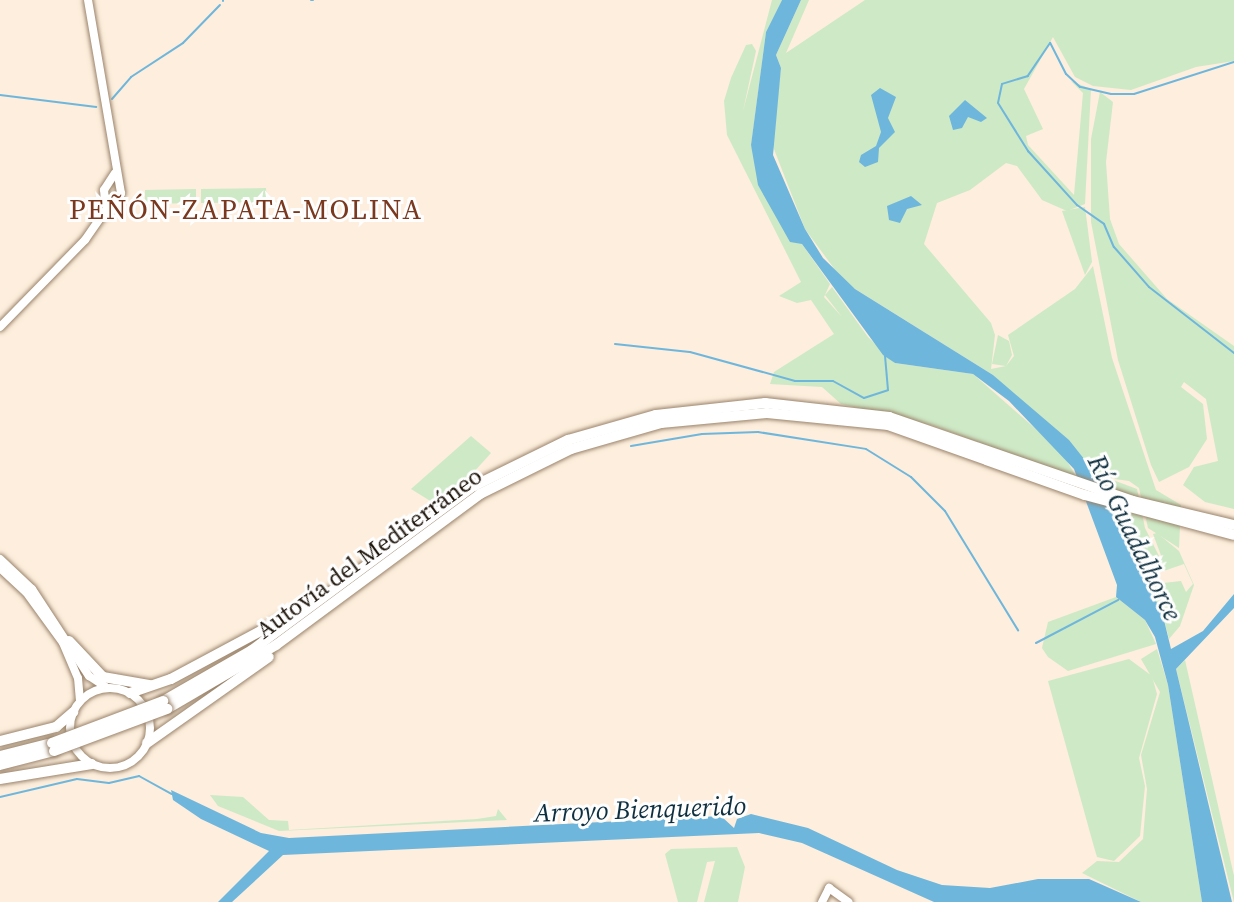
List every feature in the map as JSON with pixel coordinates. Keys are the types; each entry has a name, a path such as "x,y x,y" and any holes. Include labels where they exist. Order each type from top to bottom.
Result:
{"highway":[{"name":"Autovía del Mediterráneo","path":"0,765 165,705 252,650 480,494 571,449 661,423 712,416 837,413 939,431 1087,487 1234,535"},
{"name":"Autovía del Mediterráneo","path":"1201,524 1234,525"},
{"path":"130,693 171,679 346,586"},
{"path":"147,743 240,680 346,586"},
{"path":"69,641 103,677 137,686 171,679"},
{"path":"0,741 56,727 73,712"},
{"name":"Autovía del Mediterráneo","path":"0,756 53,747"},
{"path":"0,779 92,764"}],"main road":[{"path":"88,0 119,187 119,198 109,200"},
{"path":"0,327 103,215 109,200 109,185 117,168"},
{"path":"109,185 119,187"},
{"path":"0,559 32,589 69,641 89,676 106,688 130,693 145,710 147,743 124,765 92,764 71,739 73,712 80,701 106,688"},
{"path":"0,568 26,592 63,643 78,678 80,701"},
{"path":"822,902 827,890"},
{"path":"827,890 839,902"},
{"path":"827,890 848,902"}],"green space":[{"path":"772,0 782,0 766,32 751,146 802,244 830,284 824,297 842,317 825,295 832,287 868,337 895,363 973,374 1061,451 1077,478 931,425 841,404 822,387 770,384 774,372 834,334 811,300 797,303 779,296 801,282 727,135 724,101 731,78 746,45 752,44 756,51 743,111"},
{"path":"801,0 809,0 786,53 865,0 1234,0 1234,61 1196,67 1131,90 1093,86 1075,77 1053,37 1024,89 1043,129 1026,136 1028,145 1074,195 1083,93 1071,81 1091,89 1085,204 1067,211 1042,200 1017,166 1006,163 970,190 937,203 924,244 991,323 995,335 991,369 1006,366 1014,356 1008,335 1075,289 1093,266 1112,358 1156,490 1181,505 1179,548 1148,528 1139,488 1129,481 1115,479 1107,466 1113,480 1137,489 1145,528 1160,558 1142,579 1100,479 993,375 844,282 805,229 772,144 781,68 776,55"},
{"path":"1100,92 1113,102 1106,162 1110,219 1119,244 1167,299 1234,346 1234,509 1205,502 1183,485 1194,467 1218,461 1206,399 1184,382 1181,387 1203,404 1207,439 1189,467 1159,482 1151,465 1118,360 1091,222 1091,139"},
{"path":"266,188 267,202 201,203 201,189"},
{"path":"196,189 196,203 145,204 145,190"},
{"path":"1085,207 1092,262 1085,275 1062,211"},
{"path":"998,335 1009,341 1012,355 1006,366 992,364"},
{"path":"471,436 491,453 472,474 432,502 411,489"},
{"path":"1157,533 1179,551 1194,585 1180,626 1169,639 1163,616 1146,585 1181,581 1186,592 1193,584 1184,564 1149,576 1162,558 1153,534"},
{"path":"1116,597 1145,620 1156,644 1068,671 1048,657 1042,648 1048,622"},
{"path":"1157,649 1168,685 1202,902 1141,902 1082,873 1097,861 1119,862 1143,839 1147,789 1141,755 1160,692 1141,659"},
{"path":"1129,659 1152,676 1157,694 1139,758 1145,786 1140,836 1114,861 1097,857 1048,681"},
{"path":"1185,660 1234,876 1234,902 1176,669"},
{"path":"210,795 243,797 269,820 288,821 289,830 477,819 496,816 498,809 507,820 279,831 218,806"},
{"path":"737,847 745,867 738,902 704,902 715,861 707,862 697,902 678,902 665,854 671,849"}],"water":[{"path":"782,0 801,0 776,55 781,68 773,155 805,229 823,258 855,289 993,375 1069,440 1100,479 1163,616 1171,649 1203,631 1234,594 1234,608 1176,669 1232,902 1202,902 1168,685 1155,637 1145,620 1116,597 1117,585 1074,469 1009,401 973,374 895,363 883,355 802,244 790,242 758,185 751,145 766,32"},
{"path":"880,88 896,97 888,118 895,132 879,148 878,162 865,167 859,162 861,155 876,146 881,132 871,95"},
{"path":"965,100 987,118 981,122 968,117 962,128 953,130 949,116"},
{"path":"911,196 922,205 907,209 900,223 889,220 887,206"},
{"path":"171,790 261,833 289,838 721,816 734,828 737,819 751,814 808,828 897,870 942,885 990,888 1038,879 1089,879 1141,902 934,902 802,843 759,833 283,855 232,902 218,902 269,851 201,819 173,800"}],"waterway":[{"path":"112,99 131,77 183,43 220,5"},
{"path":"1234,62 1134,94 1111,94 1080,87 1066,74 1050,43 1028,76 1002,84 998,103 1028,151 1077,205 1104,224 1114,247 1149,287 1234,353"},
{"path":"0,95 96,107"},
{"path":"615,344 690,352 795,381 833,381 864,398 888,390 885,356"},
{"path":"631,446 702,434 758,432 866,449 911,477 945,511 1018,630"},
{"path":"1036,643 1118,600"},
{"path":"0,797 77,779 109,783 139,776 171,794"}],"district":[{"name":"PEÑÓN-ZAPATA-MOLINA","path":"246,209"}],"water label":[{"name":"Río Guadalhorce","path":"1134,538"},
{"name":"Arroyo Bienquerido","path":"640,810"}]}
